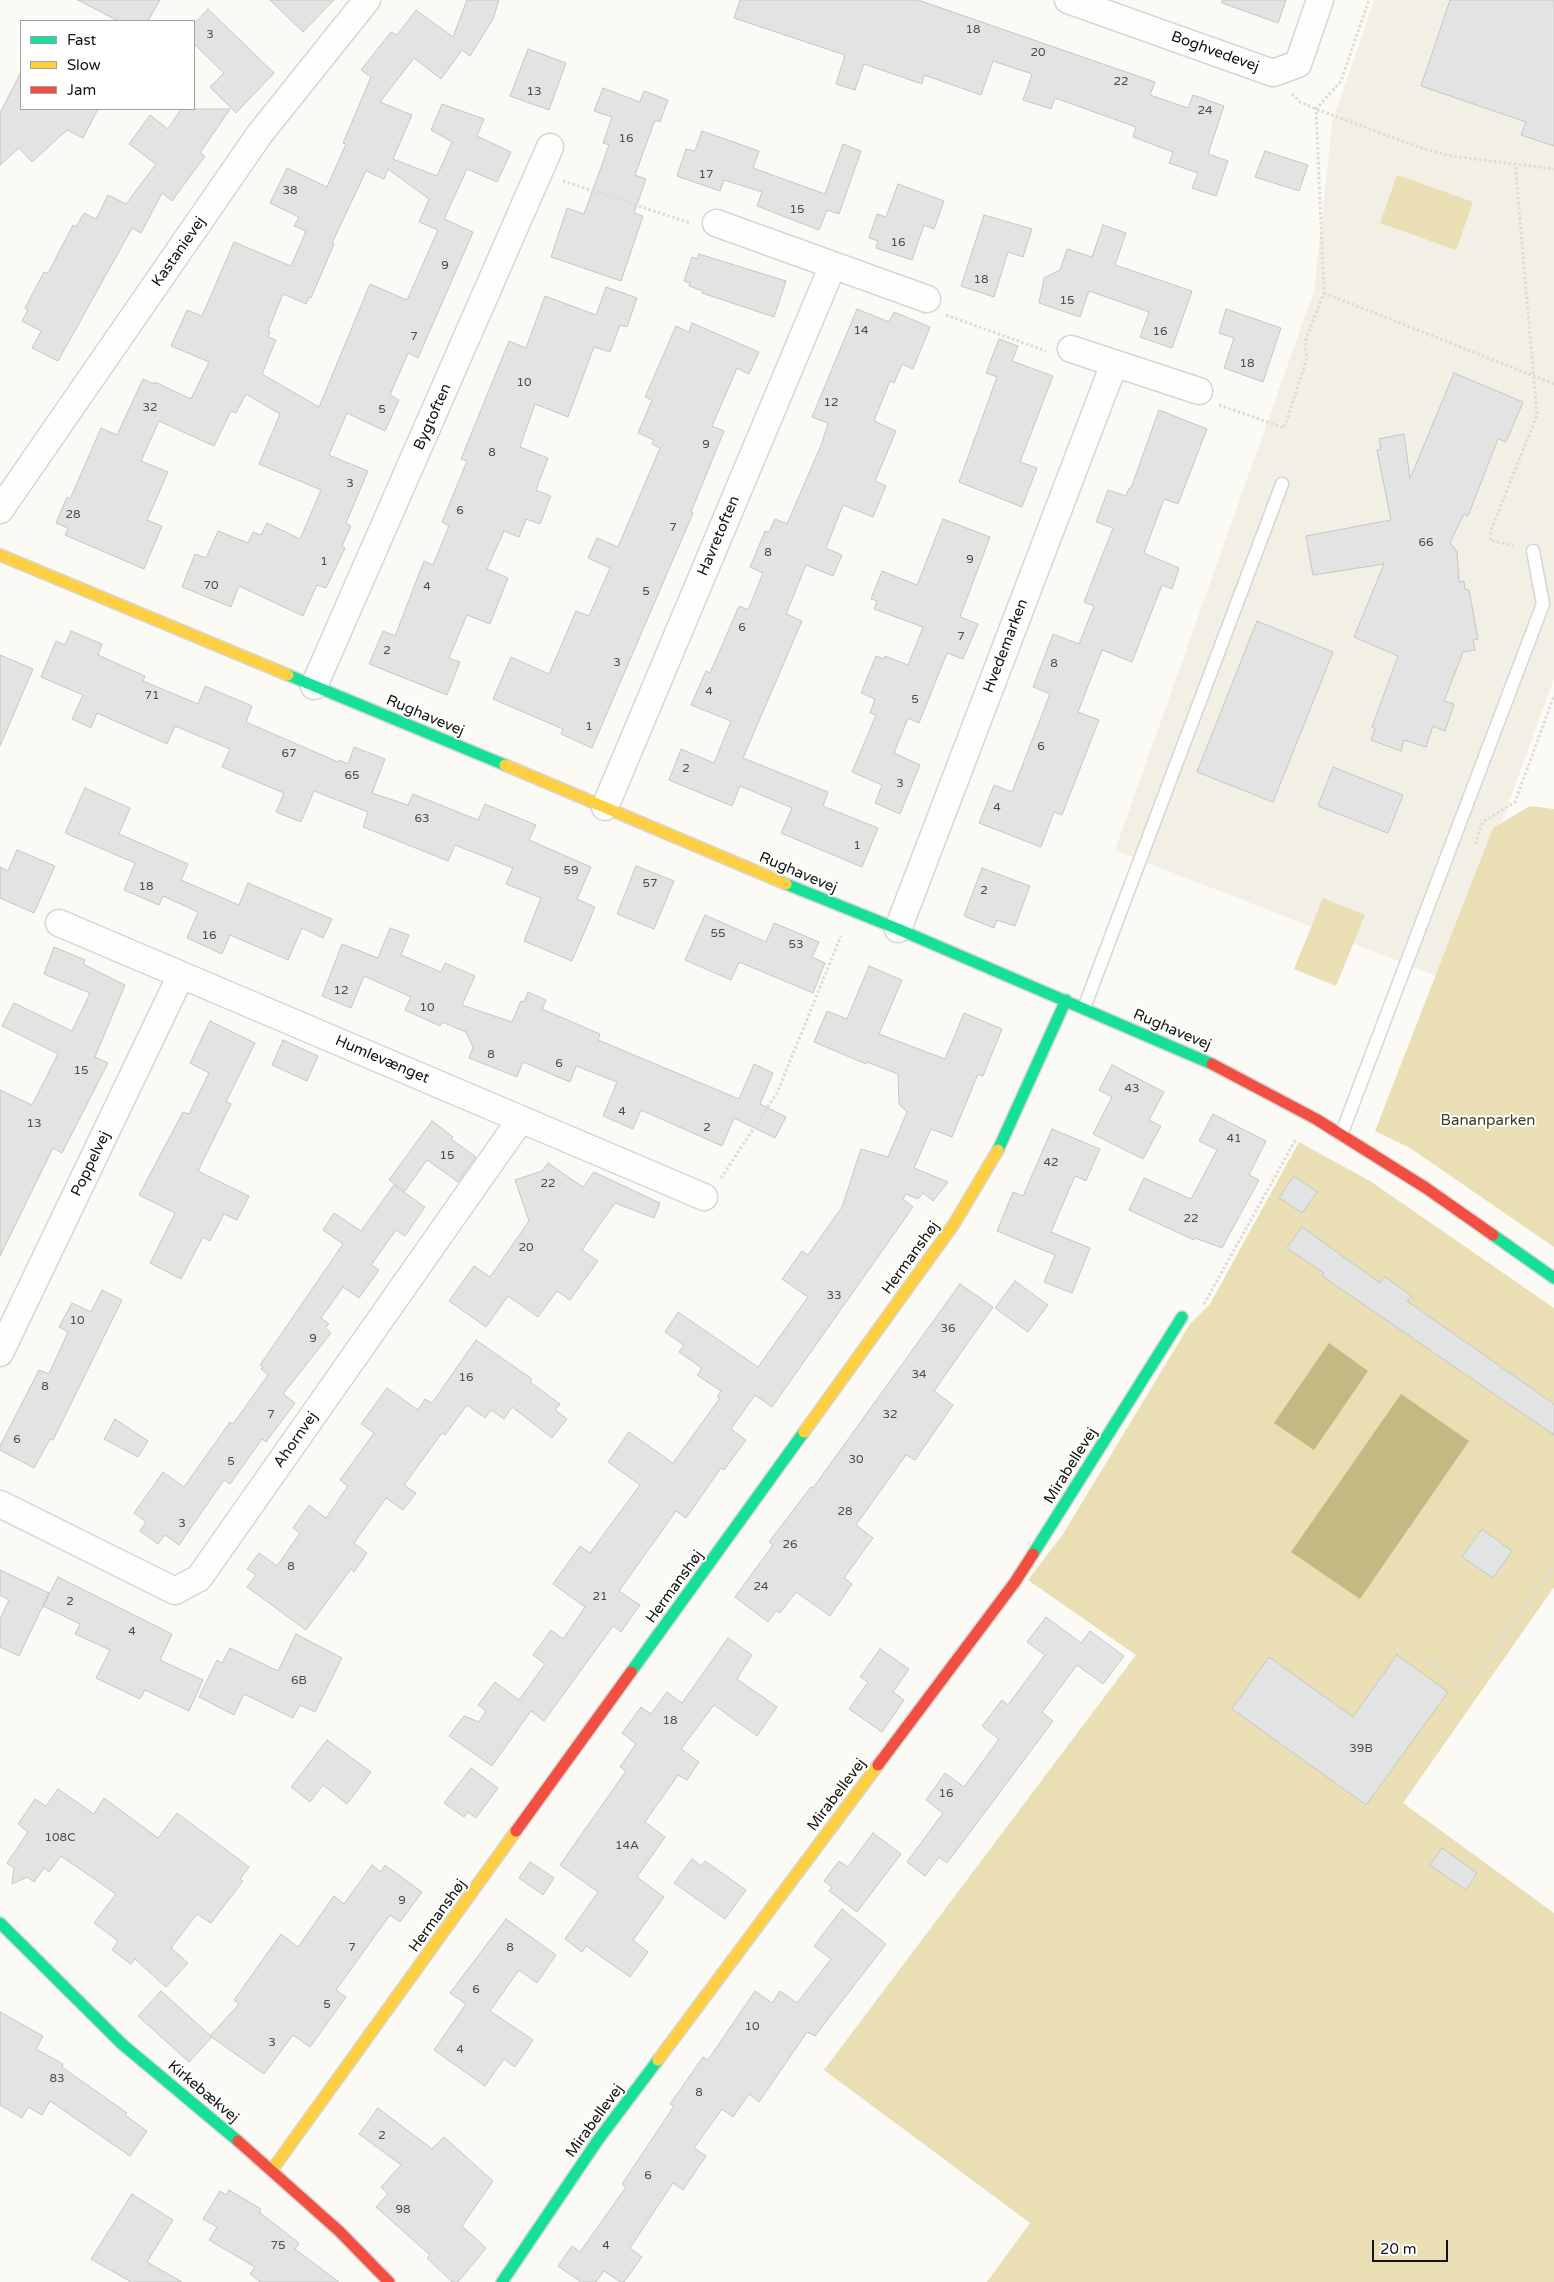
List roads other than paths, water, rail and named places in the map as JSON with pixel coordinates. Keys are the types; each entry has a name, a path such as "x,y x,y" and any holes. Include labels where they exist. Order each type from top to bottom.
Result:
{"street":[{"name":"Kastanievej","path":"0,510 259,135 367,0"},
{"name":"Boghvedevej","path":"1068,0 1104,6 1273,73 1298,64 1320,0"},
{"name":"Bygtoften","path":"314,686 550,147"},
{"path":"716,224 927,299"},
{"name":"Havretoften","path":"605,807 833,265"},
{"path":"1071,349 1199,392"},
{"name":"Hvedemarken","path":"898,929 1114,364"},
{"name":"Rughavevej","path":"0,555 605,807 851,912 898,929 1209,1062 1316,1119 1426,1188 1554,1278"},
{"name":"Humlevænget","path":"59,923 704,1198"},
{"name":"Poppelvej","path":"0,1353 182,975"},
{"name":"Hermanshøj","path":"272,2170 954,1224 1003,1142 1066,1000"},
{"name":"Ahornvej","path":"0,1504 175,1591 199,1578 521,1120"},
{"name":"Mirabellevej","path":"502,2282 598,2140 1015,1582 1182,1317"},
{"name":"Kirkebækvej","path":"0,1923 122,2044 272,2170 339,2231 389,2282"}],"lane":[{"path":"1084,1008 1282,484"},
{"path":"1341,1135 1543,604 1533,551"}],"park label":[{"name":"Bananparken","path":"1488,1121"}]}
